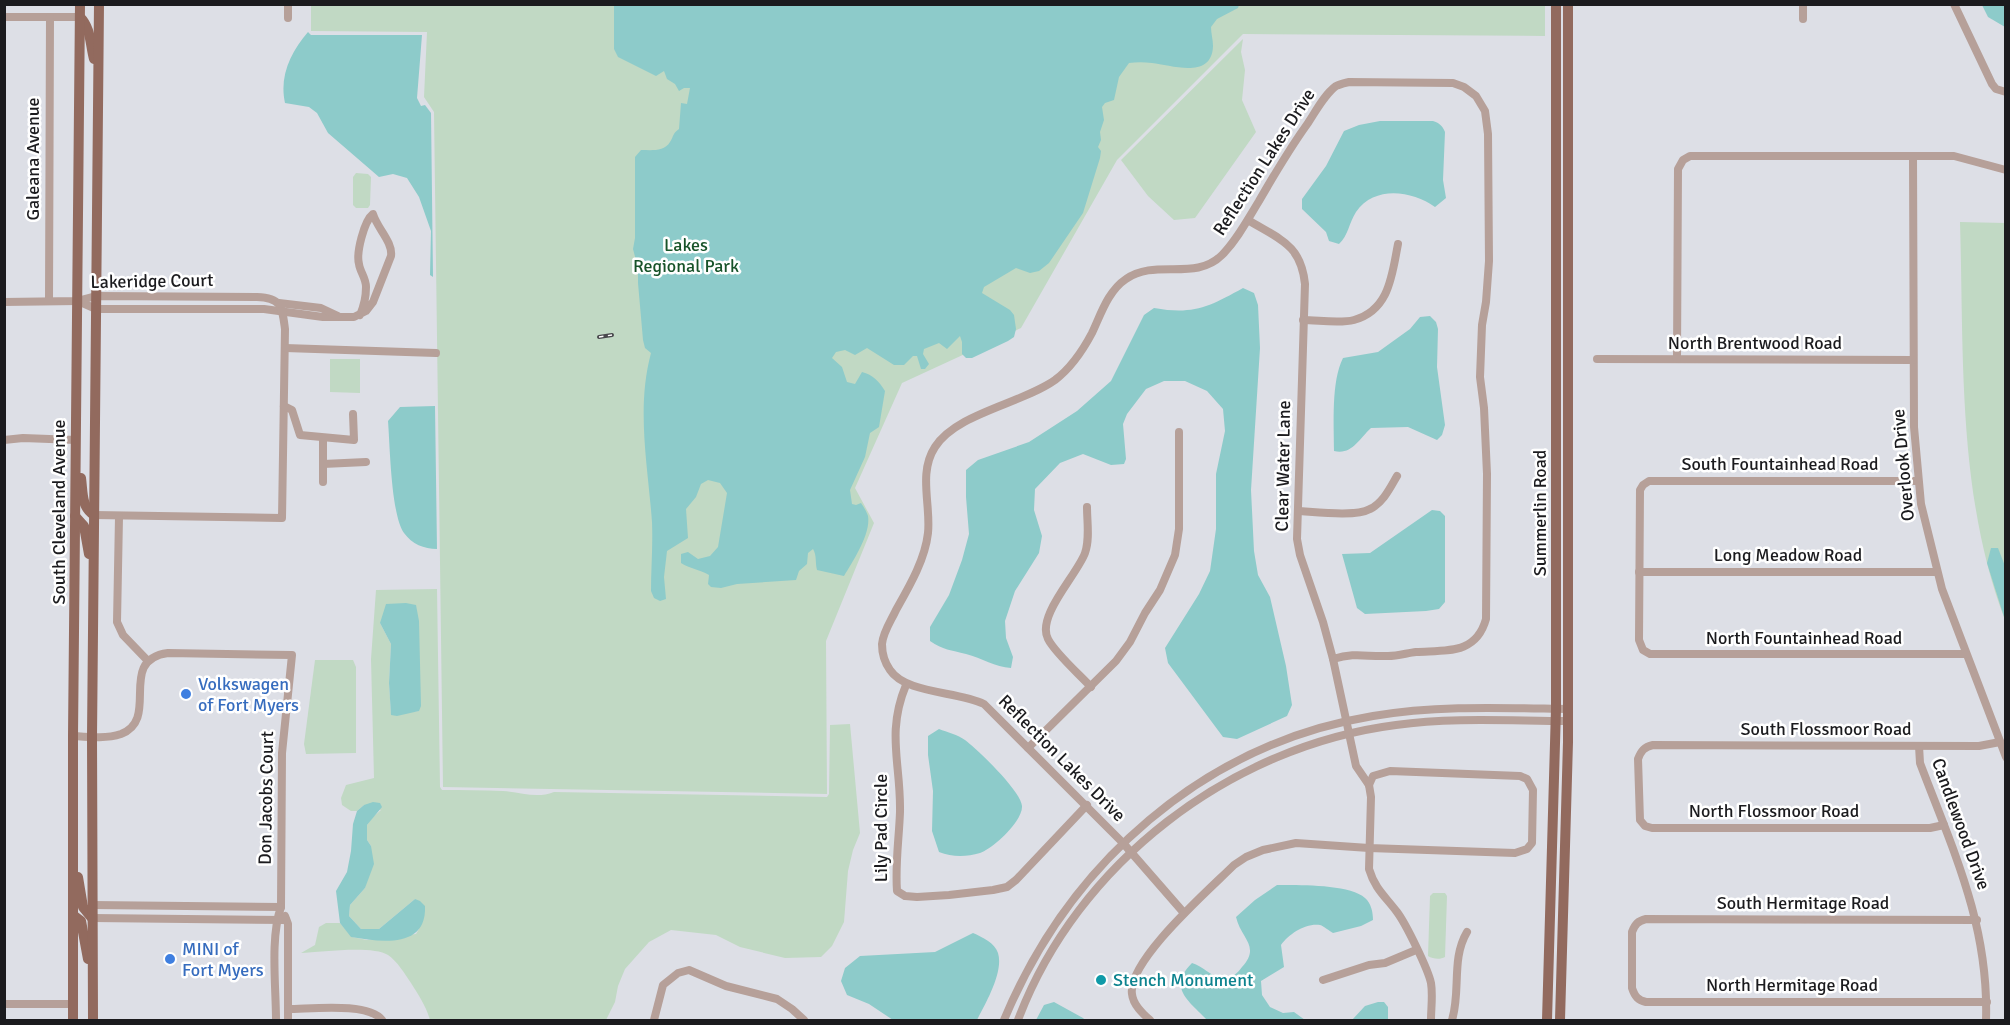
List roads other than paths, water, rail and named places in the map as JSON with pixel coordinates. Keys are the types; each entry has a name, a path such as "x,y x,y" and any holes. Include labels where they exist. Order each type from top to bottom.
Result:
{"main road":[{"name":"South Cleveland Avenue","path":"74,1020 73,736 80,4"},
{"name":"South Cleveland Avenue","path":"93,1020 92,737 99,4"},
{"name":"Summerlin Road","path":"1547,1020 1556,721 1556,4"},
{"name":"Summerlin Road","path":"1560,1020 1569,721 1568,4"},
{"path":"80,17 89,30 98,76"},
{"path":"76,446 84,505 87,511 94,515"},
{"path":"75,516 84,526 94,578"},
{"path":"73,859 83,907 92,918"},
{"path":"74,915 81,921 93,980"}],"street":[{"path":"288,4 288,18"},
{"path":"1803,4 1803,19"},
{"path":"1954,4 1992,84 1996,89 2006,92"},
{"path":"4,17 80,17"},
{"name":"Galeana Avenue","path":"49,301 50,17"},
{"name":"Reflection Lakes Drive","path":"1184,913 1132,852 984,704 971,698 906,685 891,672 885,660 882,645 885,630 921,559 927,542 929,522 925,474 930,456 951,430 1055,380 1082,351 1106,301 1125,279 1138,272 1152,269 1188,270 1214,262 1228,248 1248,220 1291,147 1323,100 1336,86 1349,82 1453,83 1464,87 1476,96 1485,111 1488,134 1489,261 1482,325 1480,376 1487,474 1485,624 1472,641 1458,649 1388,656 1358,653 1333,659"},
{"path":"1677,359 1678,170 1683,160 1692,156 1749,155 1961,157 2006,170"},
{"name":"Overlook Drive","path":"1913,157 1914,426 1918,481 1927,534 1937,572 2006,756"},
{"path":"94,515 282,518 285,348 281,307 341,318 354,317 360,315 366,311 373,302 392,250 376,225 373,214 366,226 358,252 358,263 366,287 360,315"},
{"name":"Clear Water Lane","path":"1248,220 1290,247 1297,254 1303,267 1305,284 1297,540 1333,659 1356,766 1369,785"},
{"path":"1303,320 1353,321 1372,313 1384,299 1388,290 1398,244"},
{"name":"Lakeridge Court","path":"77,300 96,296 257,297 273,298 281,307"},
{"path":"4,302 77,300"},
{"name":"Lakeridge Court","path":"77,300 96,309 264,309 281,307"},
{"path":"285,348 436,353"},
{"name":"North Brentwood Road","path":"1597,359 1913,360"},
{"path":"284,406 292,410 300,435 323,438 354,440 353,414"},
{"path":"1028,748 1116,661 1130,642 1160,590 1175,555 1179,529 1179,432"},
{"path":"4,440 23,438 76,446"},
{"path":"323,438 323,482"},
{"path":"323,464 366,462"},
{"path":"1298,511 1352,513 1368,511 1379,503 1397,476"},
{"name":"South Fountainhead Road","path":"1639,572 1640,490 1649,481 1918,481"},
{"path":"1087,507 1088,543 1084,555 1051,610 1046,623 1047,638 1091,687"},
{"path":"73,736 117,735 130,729 135,723 139,709 141,674 148,661 123,635 117,622 119,517"},
{"name":"Long Meadow Road","path":"1639,572 1937,572"},
{"name":"North Fountainhead Road","path":"1639,572 1639,640 1643,650 1650,654 1966,654"},
{"name":"Don Jacobs Court","path":"148,661 168,653 292,655 282,753 281,907"},
{"name":"Lily Pad Circle","path":"906,685 895,718 894,736 900,811 897,891 905,896 949,895 1006,887 1016,880 1087,805"},
{"path":"1004,1020 1023,978 1051,930 1076,895 1123,843 1162,810 1224,769 1290,738 1347,721 1424,709 1569,709"},
{"path":"1018,1020 1042,969 1065,930 1096,890 1132,852 1170,819 1238,775 1299,749 1349,733 1425,722 1569,721"},
{"name":"South Flossmoor Road","path":"1639,787 1638,759 1646,747 1652,746 1979,746 2000,742"},
{"name":"Candlewood Drive","path":"1919,746 1920,763 1968,888 1977,920 1983,950 1986,1020"},
{"path":"1150,1020 1132,996 1133,978 1167,931 1234,865 1246,857 1263,850 1296,843 1369,848 1521,852 1532,843 1533,790 1527,779 1520,776 1390,771 1373,776 1369,785 1371,797 1369,848 1369,869 1374,886 1399,915 1428,972 1431,982 1431,1020"},
{"name":"North Flossmoor Road","path":"1639,787 1640,820 1652,828 1930,828 1944,825"},
{"path":"92,905 281,907"},
{"path":"276,1020 276,920 281,907"},
{"path":"281,907 286,920 288,1020"},
{"path":"92,918 286,920"},
{"name":"South Hermitage Road","path":"1631,961 1633,928 1639,920 1646,919 1977,920"},
{"path":"1452,1020 1456,1009 1459,950 1467,932"},
{"path":"1323,980 1369,965 1385,963 1416,950"},
{"name":"North Hermitage Road","path":"1631,961 1634,995 1646,1002 1987,1002"},
{"path":"654,1020 663,985 678,973 688,970 735,989 777,999 804,1020"},
{"path":"4,1004 73,1004"},
{"path":"288,1009 357,1009 375,1014 381,1020"}],"water":[{"path":"614,4 1239,5 1238,8 1217,19 1211,27 1213,46 1211,57 1206,63 1189,68 1129,63 1119,77 1114,100 1105,103 1102,107 1104,120 1098,147 1101,151 1100,158 1083,213 1049,263 1039,271 1030,273 1016,268 984,287 982,293 1010,310 1014,315 1016,329 1014,337 972,358 966,358 962,354 960,336 947,349 939,343 924,349 923,354 929,364 925,369 921,369 917,356 913,356 904,365 894,365 867,348 855,355 845,350 836,352 832,358 842,367 847,382 855,384 862,372 875,379 885,391 879,427 870,433 865,457 850,490 852,504 861,503 867,514 868,523 860,547 844,576 817,570 813,549 808,553 807,564 799,571 796,580 737,584 721,588 711,587 708,584 709,575 681,563 681,554 688,552 698,559 710,556 718,547 727,493 720,483 708,480 701,484 696,497 686,509 688,538 667,551 664,577 666,599 660,601 654,598 651,591 652,522 646,459 644,395 651,353 645,348 643,340 638,268 633,249 635,157 641,150 657,150 671,140 679,129 681,103 687,104 690,88 679,91 675,84 667,79 664,71 656,76 618,57 614,49"},
{"path":"1982,5 2005,5 2005,27 1988,17"},
{"path":"308,32 311,35 422,35 417,98 421,106 425,105 431,113 433,277 430,275 431,231 419,197 407,178 393,174 379,177 328,133 317,113 309,107 285,103 285,74 296,48"},
{"path":"1380,121 1433,121 1441,126 1445,132 1443,180 1446,198 1435,207 1405,194 1383,194 1364,203 1356,212 1339,244 1329,241 1326,232 1302,209 1302,199 1326,166 1344,131"},
{"path":"1243,288 1254,293 1258,305 1260,348 1251,490 1254,551 1258,575 1270,597 1286,666 1292,705 1287,716 1237,739 1223,737 1168,663 1165,648 1199,594 1210,571 1216,529 1216,474 1225,431 1223,409 1207,391 1185,381 1164,381 1146,389 1127,414 1123,424 1126,459 1124,464 1111,465 1083,454 1060,463 1035,489 1034,510 1042,536 1039,553 1015,591 1005,621 1006,638 1013,657 1011,668 943,648 930,641 930,627 949,595 969,534 966,470 978,460 1029,442 1077,411 1111,381 1144,315 1154,308 1190,310 1200,308"},
{"path":"1430,316 1436,322 1438,329 1437,367 1445,425 1442,435 1437,440 1408,427 1371,428 1350,449 1334,451 1335,391 1343,358 1378,352 1410,329 1420,317"},
{"path":"435,406 437,549 415,543 407,537 400,524 394,496 388,421 400,407"},
{"path":"1432,510 1440,511 1445,516 1445,602 1439,609 1426,611 1365,614 1357,608 1342,554 1370,553"},
{"path":"1991,548 1998,548 2005,566 2005,620 1987,563"},
{"path":"386,604 416,605 419,621 421,706 419,711 397,716 391,715 389,683 391,644 380,623"},
{"path":"939,729 971,745 998,771 1020,799 1021,812 1013,826 999,840 980,853 959,856 939,852 932,831 933,791 928,736"},
{"path":"373,802 380,803 382,807 367,825 367,840 371,846 374,864 365,888 350,905 349,916 361,929 379,929 415,899 420,901 425,906 424,920 418,930 400,940 351,937 340,923 336,891 347,872 353,824 357,811"},
{"path":"1277,885 1323,886 1358,893 1369,902 1373,920 1361,926 1333,933 1320,925 1309,926 1293,933 1281,945 1284,967 1261,981 1262,995 1270,1007 1283,1013 1294,1012 1305,1020 1207,1020 1183,994 1181,980 1185,972 1192,963 1222,978 1231,977 1238,972 1247,960 1250,948 1236,917"},
{"path":"973,933 994,946 999,961 993,988 977,1020 893,1020 869,1004 847,995 841,981 845,968 860,956 935,952"},
{"path":"1054,1002 1085,1020 1036,1020 1044,1005"},
{"path":"1384,1002 1388,1007 1388,1020 1352,1020 1365,1006"}],"railway":[{"path":"599,337 612,335"}],"place":[{"name":"Volkswagen of Fort Myers","path":"186,694"},
{"name":"MINI of Fort Myers","path":"170,959"},
{"name":"Stench Monument","path":"1101,980"}],"park label":[{"name":"Lakes Regional Park","path":"686,255"}]}
